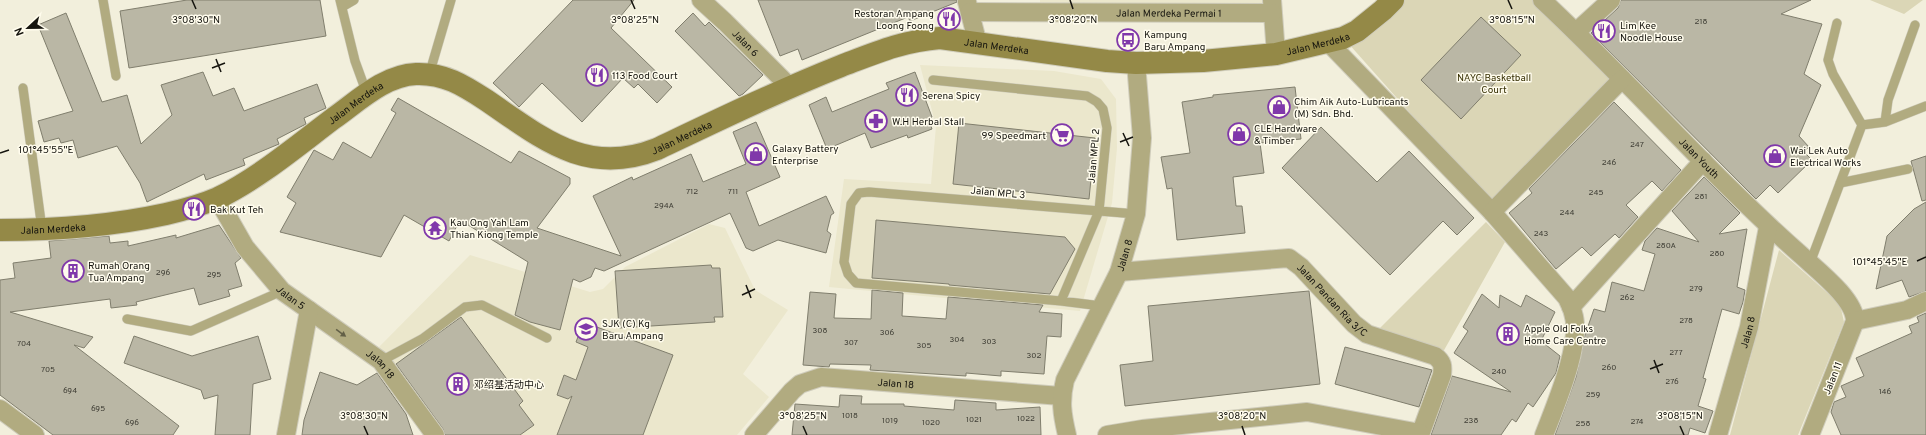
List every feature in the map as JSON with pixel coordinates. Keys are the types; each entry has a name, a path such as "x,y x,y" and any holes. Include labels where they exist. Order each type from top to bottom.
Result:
{"street":[{"name":"Jalan 6","path":"701,0 790,86"},
{"name":"Jalan Merdeka","path":"0,230 99,226 180,210 217,198 272,163 367,94 400,77 415,74 429,74 446,77 462,84 528,129 562,149 586,157 604,159 640,156 790,86 899,44 918,40 940,38 1086,59 1136,63 1203,61 1276,54 1329,43 1357,31 1393,0"},
{"name":"Jalan Youth","path":"1542,0 1576,32 1768,227 1810,263 1849,302 1855,318"},
{"path":"1576,32 1611,0"},
{"path":"968,6 978,44"},
{"name":"Jalan Merdeka Permai 1","path":"968,6 1272,7 1276,54"},
{"path":"1329,43 1492,212 1567,298 1574,314 1574,329 1568,370 1544,435"},
{"name":"Jalan 8","path":"1067,435 1062,414 1061,396 1065,380 1119,272 1136,214 1142,138 1136,63"},
{"path":"1492,212 1622,79"},
{"path":"1571,307 1703,161"},
{"name":"Jalan 5","path":"217,198 245,247 282,290 309,310 286,435"},
{"name":"Jalan 8","path":"1718,435 1749,327 1768,227"},
{"name":"Jalan Pandan Ria 3/C","path":"1119,272 1289,258 1301,267 1354,324 1367,334 1435,356 1440,360 1443,366 1442,375 1420,434"},
{"path":"1855,318 1907,310 1926,301"},
{"name":"Jalan 18","path":"309,310 381,362 435,435"},
{"name":"Jalan 11","path":"1810,435 1855,318"},
{"name":"Jalan 18","path":"754,435 796,388 810,379 821,377 1061,396"},
{"path":"0,409 35,435"},
{"path":"1107,435 1143,429 1307,412 1420,434"}],"lane":[{"path":"103,0 116,76"},
{"path":"354,0 341,3 355,61 367,94"},
{"path":"429,74 451,0"},
{"path":"1837,23 1828,60 1833,74 1862,125"},
{"path":"1885,122 1888,100 1896,74 1915,25"},
{"name":"Jalan MPL 2","path":"933,80 1087,96 1097,102 1103,109 1107,128 1099,211 1062,301"},
{"path":"23,88 42,229"},
{"path":"1862,125 1885,122 1926,106"},
{"path":"1810,263 1862,125"},
{"path":"1840,183 1908,169"},
{"name":"Jalan MPL 3","path":"1062,301 856,283 848,274 844,262 851,204 859,193 869,192 1136,214"},
{"path":"127,319 191,331 282,290"},
{"path":"1062,301 1101,306"},
{"path":"381,362 422,339 465,307 482,305 547,338"}],"shaded area":[{"path":"1040,0 1265,0 1265,7 1040,5"},
{"path":"920,65 1054,71 1101,79 1116,99 1117,148 1112,203 1080,311 829,287 844,179 931,184 936,126"},
{"name":"SJK (C) Kg Baru Ampang","path":"709,224 725,228 755,290 788,310 743,374 769,397 737,435 443,435 379,347 470,255 590,292 603,289 625,267"}],"green space":[{"name":"NAYC Basketball Court","path":"1400,0 1532,0 1570,33 1614,77 1491,204 1348,43"},
{"path":"1870,0 1923,0 1904,14"},
{"path":"1486,222 1505,242 1443,352 1375,333"},
{"path":"1779,250 1840,304 1844,322 1798,435 1730,435"}],"building":[{"path":"187,0 320,0 326,36 129,68 120,11"},
{"path":"573,0 634,0 611,28 672,87 657,103 638,84 634,88 623,78 582,122 542,83 519,107 493,83"},
{"path":"758,0 957,0 957,2 910,21 908,17 802,60 798,49 780,56"},
{"path":"1621,0 1811,0 1781,14 1822,24 1804,74 1821,85 1799,136 1809,147 1804,152 1812,160 1778,193 1770,185 1756,199 1591,33 1618,8"},
{"path":"66,13 102,102 127,95 141,144 172,115 161,85 203,72 213,96 234,88 244,111 317,84 326,108 304,118 306,124 277,139 279,144 243,159 245,165 206,180 204,174 147,202 140,183 117,146 78,158 73,140 61,143 59,138 44,142 38,121 73,111 38,25"},
{"path":"693,13 705,26 709,22 763,75 743,94 739,96 675,31"},
{"path":"1481,17 1521,55 1461,119 1421,80"},
{"path":"915,72 932,117 928,118 932,129 908,138 907,135 871,148 865,133 827,149 809,105 826,97 832,112 889,89 886,83"},
{"path":"1295,87 1301,139 1260,143 1264,173 1233,177 1236,206 1242,206 1245,233 1177,240 1172,188 1167,189 1161,157 1190,153 1182,102 1213,97 1213,95"},
{"path":"398,98 511,163 519,151 570,178 570,184 537,228 621,256 593,196 632,177 633,180 691,154 703,182 746,164 733,132 756,122 780,177 746,192 759,226 826,196 834,213 831,215 827,231 831,234 826,253 778,240 753,251 746,248 730,213 604,271 595,268 591,277 580,282 573,279 560,330 530,322 515,315 528,262 460,220 449,241 404,215 381,257 280,232 296,203 287,197 314,150 333,160 343,142 371,158 396,113 391,110"},
{"path":"1614,102 1681,170 1662,191 1652,181 1626,205 1638,217 1619,238 1615,234 1591,256 1582,247 1556,269 1509,213 1532,193 1529,189"},
{"path":"959,123 1095,138 1089,199 953,184"},
{"path":"1321,127 1377,182 1409,151 1474,218 1457,235 1443,221 1390,275 1282,168"},
{"path":"1926,156 1926,200 1922,201 1911,161"},
{"path":"1704,177 1740,213 1719,234 1747,229 1737,287 1745,290 1743,302 1739,314 1722,309 1703,378 1706,379 1698,406 1713,411 1705,433 1690,428 1688,435 1555,435 1576,377 1585,335 1594,309 1605,312 1612,282 1644,291 1655,254 1642,250 1645,241 1657,228 1699,242 1672,211"},
{"path":"1926,202 1926,291 1909,297 1902,280 1876,289 1887,236 1914,209"},
{"path":"876,220 1065,237 1075,249 1050,294 872,278"},
{"path":"219,225 241,258 235,263 242,286 228,290 230,296 199,305 194,288 136,302 137,305 111,308 110,299 10,312 93,337 84,348 74,345 179,426 173,435 53,435 0,395 0,280 15,278 13,263 51,258 49,241 109,236 110,243 128,241 128,246 176,235 176,238"},
{"path":"711,265 712,268 720,268 723,317 714,317 715,322 619,328 615,271"},
{"path":"872,290 903,293 902,316 946,319 948,297 1043,305 1039,312 1062,314 1061,337 1047,336 1044,374 1001,371 1001,376 966,373 966,376 870,370 871,365 830,364 829,367 803,365 810,292 836,294 834,318 871,319"},
{"path":"1309,291 1320,384 1125,406 1120,365 1153,361 1148,306"},
{"path":"1482,294 1499,308 1500,295 1521,307 1526,295 1555,312 1541,341 1560,356 1556,373 1533,407 1528,403 1516,422 1512,419 1501,435 1431,435 1452,376 1511,392 1454,353 1468,331 1463,327"},
{"path":"1926,313 1926,435 1841,435 1831,412 1834,402 1846,397 1841,386 1864,376 1856,358 1912,333 1909,326 1919,322 1917,317"},
{"name":"邓绍基活动中心","path":"461,317 523,401 519,405 534,425 520,435 445,435 443,429 396,364"},
{"path":"594,326 673,355 643,435 557,435 572,396 568,399 557,395 564,375 576,380 588,347 576,342 581,329 592,333"},
{"path":"134,336 192,356 258,336 271,379 253,384 250,435 215,435 218,395 204,399 201,390 124,363"},
{"path":"1345,347 1432,370 1419,407 1335,384"},
{"path":"320,372 357,385 377,373 406,414 413,435 302,435 304,420"},
{"path":"840,395 862,396 861,404 904,404 904,406 954,410 955,400 996,403 996,410 1040,407 1041,435 792,435 795,404 839,407"}],"place":[{"name":"Restoran Ampang Loong Foong","path":"949,19"},
{"name":"Lim Kee Noodle House","path":"1604,31"},
{"name":"Kampung Baru Ampang","path":"1128,40"},
{"name":"113 Food Court","path":"597,75"},
{"name":"Serena Spicy","path":"907,95"},
{"name":"Chim Aik Auto-Lubricants (M) Sdn. Bhd.","path":"1279,107"},
{"name":"W.H Herbal Stall","path":"876,121"},
{"name":"CLE Hardware & Timber","path":"1239,134"},
{"name":"99 Speedmart","path":"1062,135"},
{"name":"Galaxy Battery Enterprise","path":"756,154"},
{"name":"Wai Lek Auto Electrical Works","path":"1775,156"},
{"name":"Bak Kut Teh","path":"194,209"},
{"name":"Kau Ong Yah Lam Thian Kiong Temple","path":"435,228"},
{"name":"Rumah Orang Tua Ampang","path":"73,271"},
{"name":"SJK (C) Kg Baru Ampang","path":"586,329"},
{"name":"Apple Old Folks Home Care Centre","path":"1508,334"},
{"name":"邓绍基活动中心","path":"458,384"}]}
